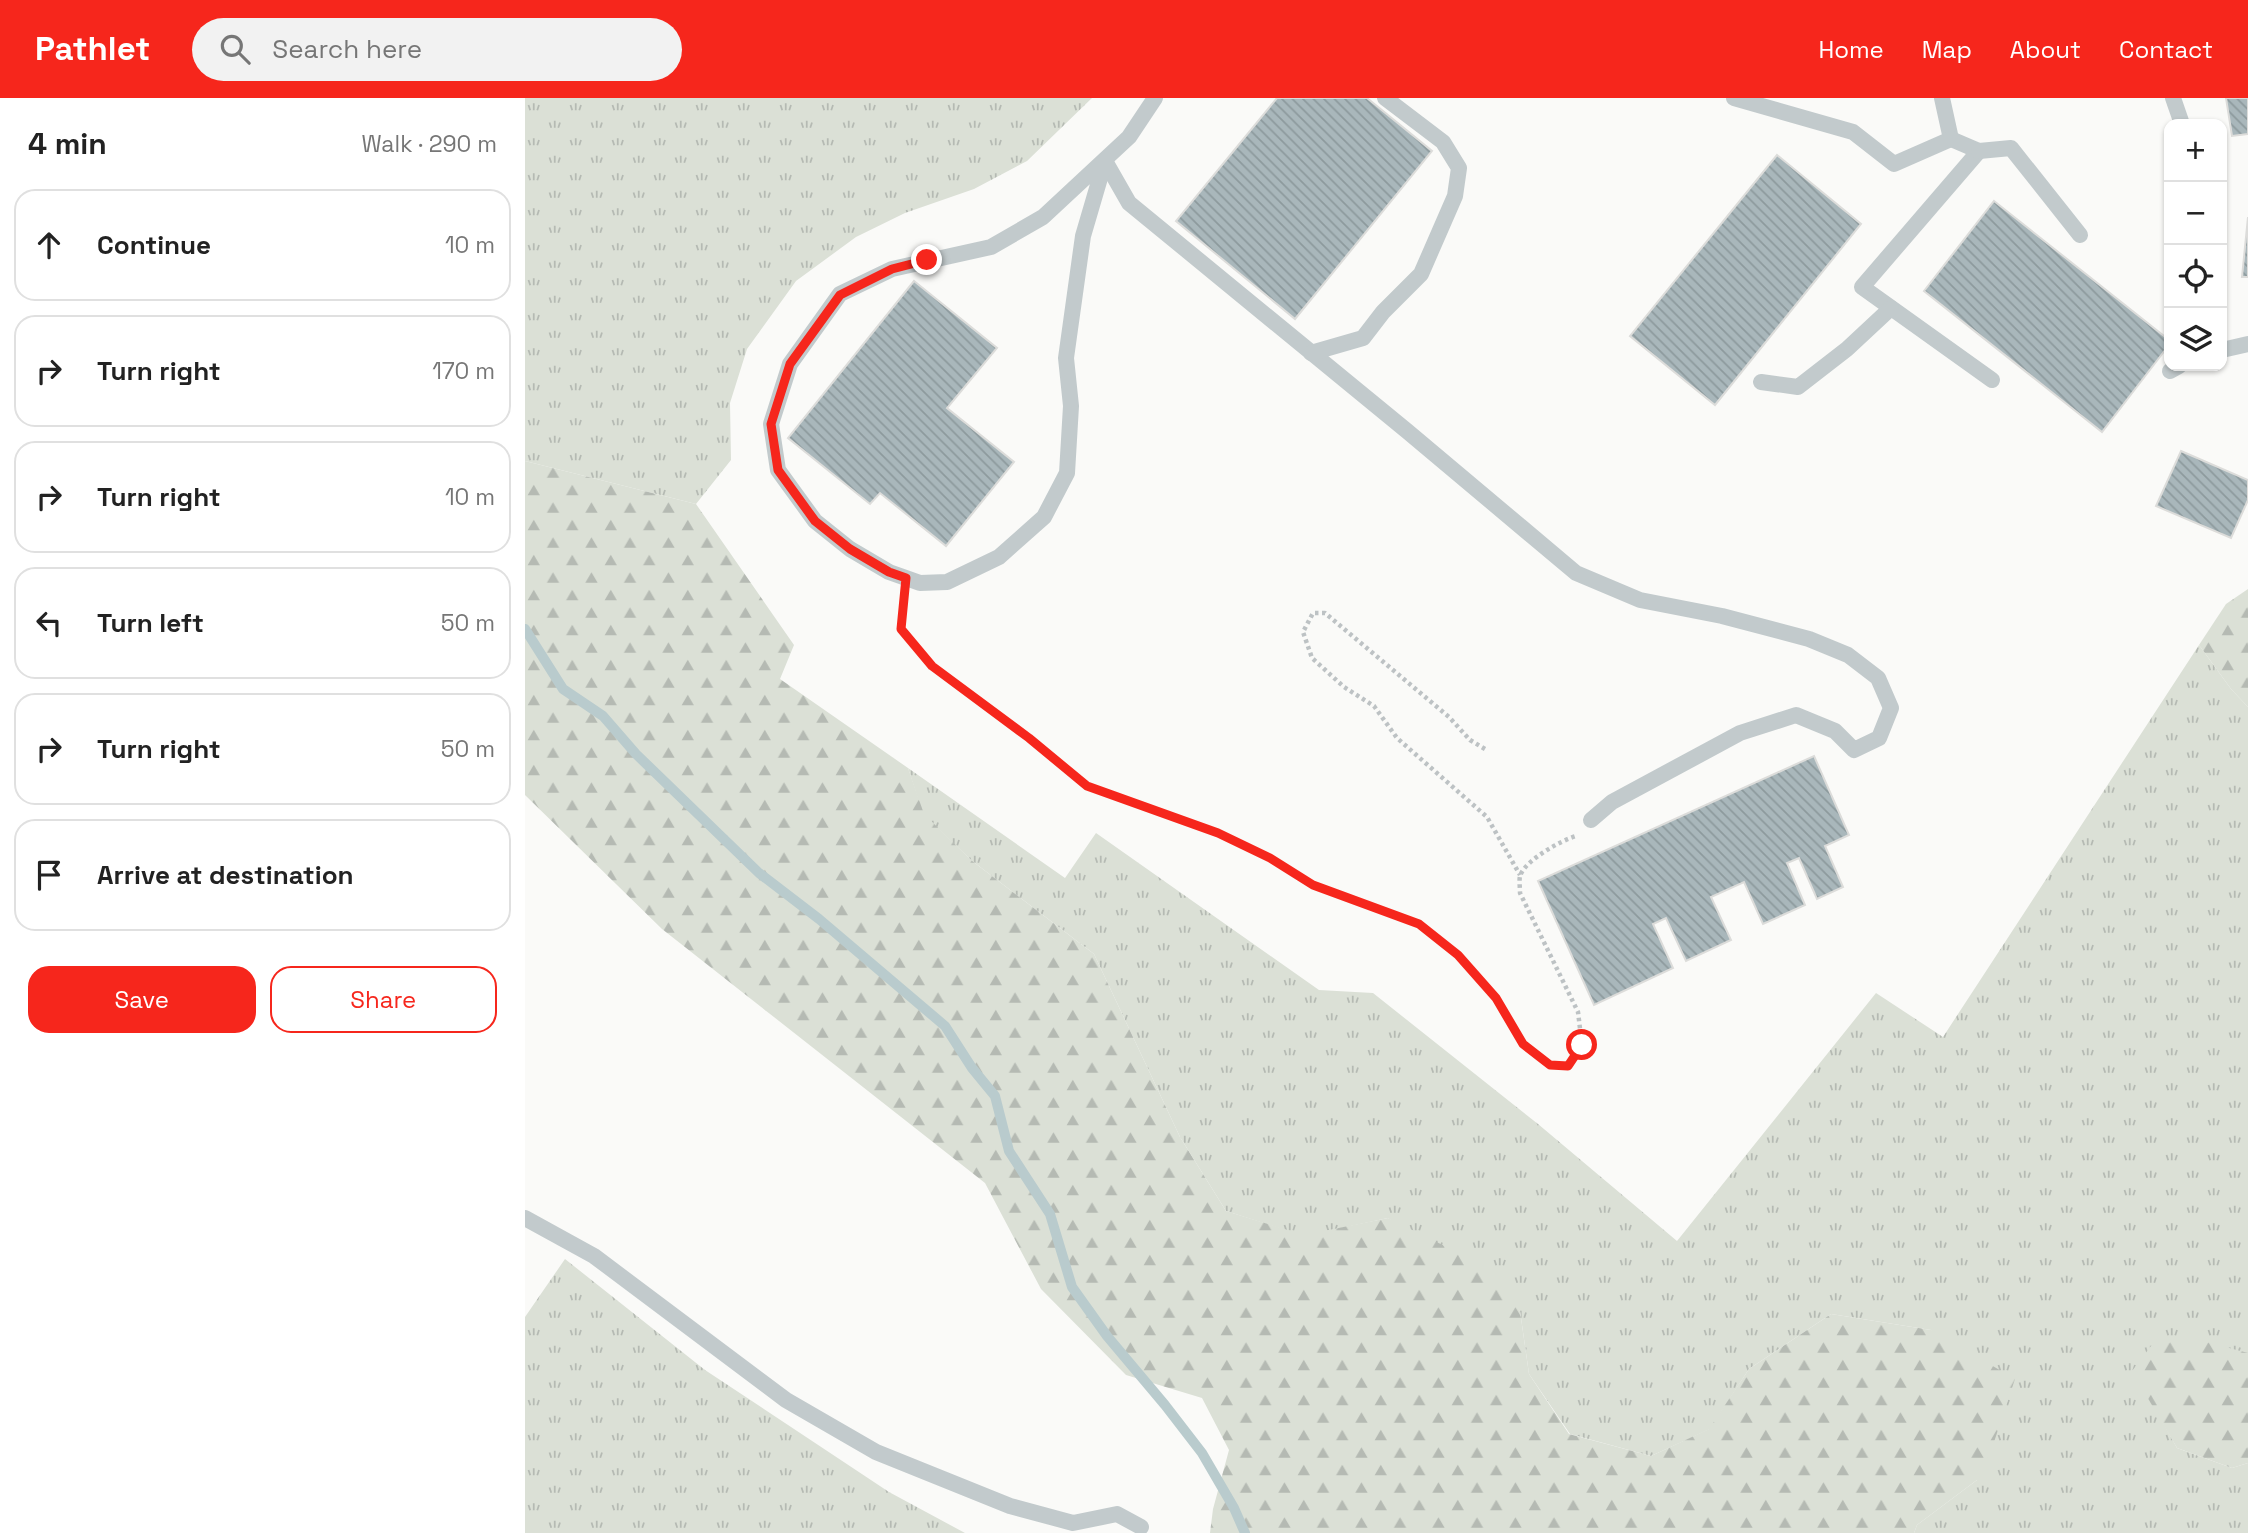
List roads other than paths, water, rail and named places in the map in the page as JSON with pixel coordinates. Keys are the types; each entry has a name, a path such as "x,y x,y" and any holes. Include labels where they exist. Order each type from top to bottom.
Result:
{"lane":[{"path":"1105,160 1083,236 1066,358 1071,406 1067,472 1044,517 999,557 947,582 920,583 889,572 850,549 815,521 778,470 771,424 790,364 840,295 892,269 991,247 1044,217 1129,137 1155,98"},
{"path":"1311,353 1363,338 1383,312 1421,274 1455,196 1459,168 1443,142 1385,98"},
{"path":"1734,98 1853,132 1894,164 1951,139 1979,151 2011,148 2080,235"},
{"path":"1942,98 1951,139"},
{"path":"2173,98 2180,119"},
{"path":"1979,151 1862,287 1992,380"},
{"path":"1105,160 1129,203 1576,573 1640,600 1722,616 1809,639 1848,655 1878,678 1891,708 1879,738 1854,750 1835,731 1796,715 1740,733 1612,802 1591,820"},
{"path":"1761,382 1798,387 1847,349 1891,308"},
{"path":"2227,349 2248,344"},
{"path":"525,1218 594,1256 786,1400 876,1452 1010,1506 1073,1523 1117,1514 1141,1527"}],"waterway":[{"path":"525,629 563,689 603,716 636,754 759,873 819,919 945,1026 972,1068 995,1096 1009,1151 1050,1214 1072,1287 1107,1336 1202,1453 1234,1508 1245,1533"}]}
